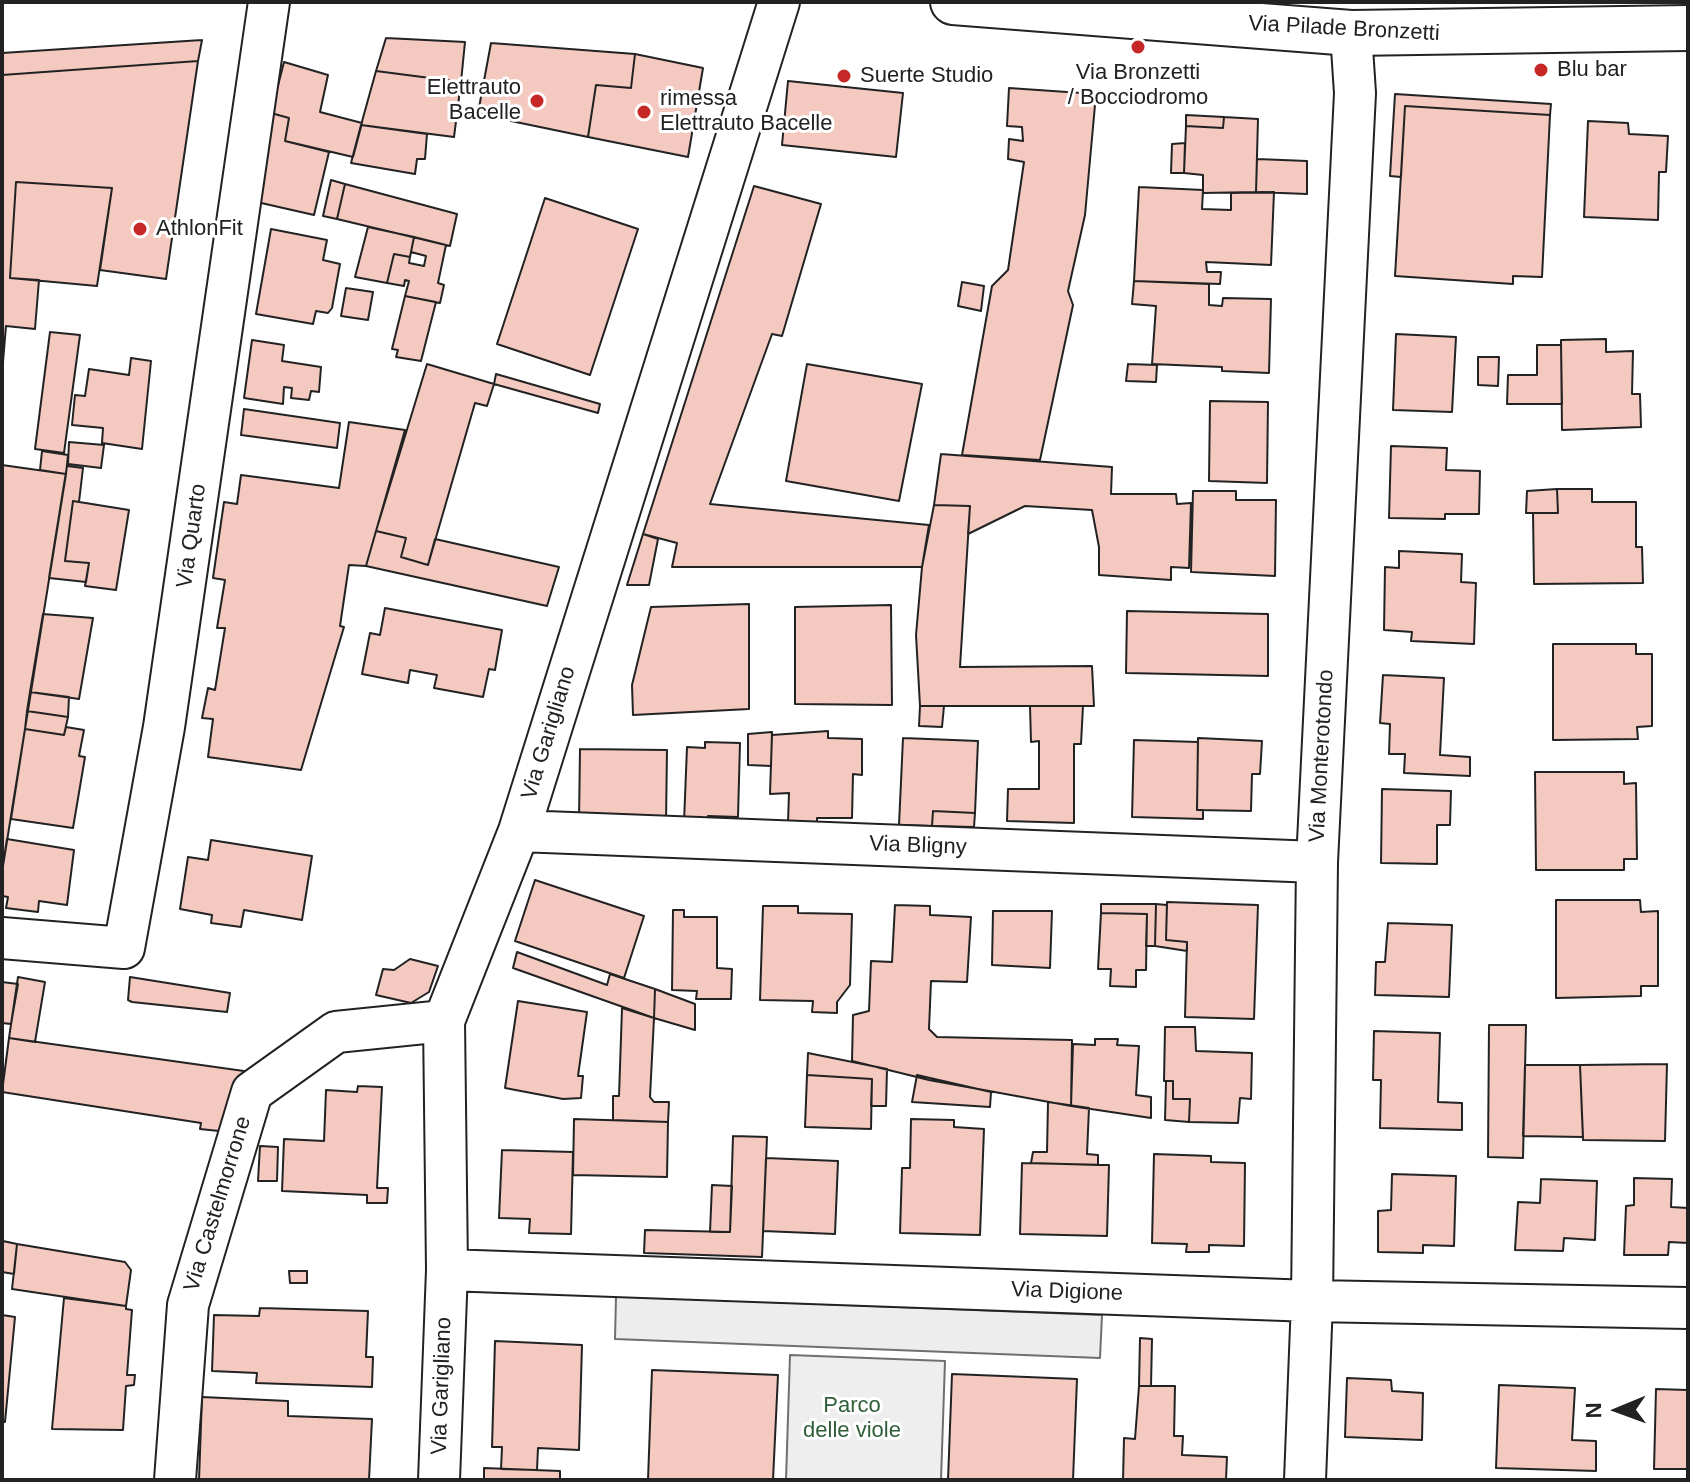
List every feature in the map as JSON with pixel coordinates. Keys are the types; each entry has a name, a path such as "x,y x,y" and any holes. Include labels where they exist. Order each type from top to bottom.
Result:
{"main road":[{"name":"Via Pilade Bronzetti","path":"953,2 1351,33 1688,28"}],"street":[{"name":"Via Quarto","path":"2,938 124,948 164,727 269,2"},
{"name":"Via Garigliano","path":"439,1480 447,1270 444,1021 519,831 779,2"},
{"name":"Via Monterotondo","path":"1305,1480 1312,1301 1317,862 1355,93 1351,33"},
{"name":"Via Bligny","path":"519,831 1317,862"},
{"name":"Via Castelmorrone","path":"175,1480 188,1305 252,1092 336,1032 444,1021"},
{"name":"Via Digione","path":"447,1270 1312,1301 1688,1308"}],"green space":[{"name":"Parco delle viole","path":"790,1355 945,1361 941,1480 786,1480"}],"shaded area":[{"path":"616,1296 1102,1315 1100,1358 615,1339"}],"building":[{"path":"386,38 465,42 461,82 376,71"},
{"path":"202,40 198,61 2,75 2,53"},
{"name":"Elettrauto Bacelle","path":"491,43 635,54 631,88 596,85 588,137 511,121 512,116 478,113"},
{"name":"rimessa Elettrauto Bacelle","path":"635,54 703,68 688,157 588,137 596,85 631,88"},
{"name":"AthlonFit","path":"198,61 166,279 100,270 112,188 16,182 10,278 39,280 35,329 6,326 2,374 2,75"},
{"path":"284,62 328,75 320,112 362,123 353,157 285,141 289,118 271,113"},
{"path":"376,71 461,82 454,137 361,125"},
{"path":"788,81 903,93 896,157 782,145"},
{"path":"1009,88 1096,94 1085,215 1068,291 1073,305 1040,460 962,455 992,286 1008,270 1024,162 1008,159 1009,139 1023,141 1022,127 1007,126"},
{"path":"1395,94 1551,104 1550,115 1405,106 1401,177 1390,176"},
{"path":"1405,106 1550,115 1542,277 1513,276 1513,284 1395,276"},
{"path":"271,113 289,118 285,141 329,152 314,215 248,200"},
{"path":"1186,115 1224,117 1223,128 1186,126"},
{"path":"1224,117 1258,119 1256,192 1203,193 1203,175 1184,173 1186,126 1223,128"},
{"path":"1588,121 1628,123 1629,134 1668,136 1666,172 1659,172 1658,220 1584,217"},
{"path":"361,125 427,134 425,159 417,159 415,174 351,163"},
{"path":"1185,143 1184,173 1171,173 1172,144"},
{"path":"1257,159 1307,161 1307,194 1256,192"},
{"path":"331,180 345,184 337,219 323,216"},
{"path":"16,182 112,188 97,286 10,278"},
{"path":"345,184 457,214 450,246 337,219"},
{"path":"754,186 821,204 782,336 772,334 710,504 929,525 922,567 672,567 677,543 643,534"},
{"path":"1139,187 1203,190 1202,209 1231,210 1231,193 1274,192 1271,265 1206,262 1207,272 1221,272 1220,284 1134,281"},
{"path":"545,198 638,229 590,375 497,344"},
{"path":"368,227 414,237 410,257 394,254 387,283 355,277"},
{"path":"271,229 327,240 323,260 340,264 332,308 328,313 316,311 313,324 256,314"},
{"path":"414,237 446,245 438,283 444,285 440,303 405,296 409,281 405,280 404,286 387,283 394,254 410,257 409,263 424,266 426,256 411,252"},
{"path":"1134,281 1209,284 1209,305 1222,306 1223,298 1271,299 1269,373 1152,364 1156,306 1132,304"},
{"path":"962,282 984,286 981,311 958,306"},
{"path":"346,288 373,292 368,320 341,316"},
{"path":"405,296 436,302 421,361 396,357 398,350 392,349"},
{"path":"50,332 80,335 64,453 35,449"},
{"path":"1396,334 1456,337 1452,412 1393,410"},
{"path":"1606,339 1606,352 1633,351 1632,394 1640,394 1641,427 1562,430 1561,340"},
{"path":"252,340 284,345 282,361 321,367 319,392 311,391 309,400 291,398 292,388 284,387 283,404 244,398"},
{"path":"1537,345 1561,345 1562,404 1507,404 1508,375 1537,375"},
{"path":"1478,357 1499,357 1498,386 1478,385"},
{"path":"131,358 151,361 142,449 102,443 103,428 72,425 75,395 85,396 89,369 129,375"},
{"path":"427,364 494,384 487,406 475,403 428,565 401,557 406,538 376,531"},
{"path":"807,364 922,384 899,501 786,481"},
{"path":"1128,364 1157,365 1156,382 1126,381"},
{"path":"496,374 600,404 598,413 494,384"},
{"path":"1210,401 1268,402 1267,483 1209,481"},
{"path":"244,409 340,423 337,448 241,435"},
{"path":"349,422 405,430 366,566 349,565 340,626 344,627 301,770 208,757 213,719 202,718 208,688 215,690 225,628 217,628 225,580 213,578 224,502 237,504 241,475 339,488"},
{"path":"69,442 104,445 101,468 68,464"},
{"path":"1391,446 1447,448 1446,470 1480,471 1479,514 1445,514 1445,519 1389,518"},
{"path":"42,451 68,455 66,474 40,470"},
{"path":"941,454 1112,467 1111,494 1176,494 1177,504 1191,503 1189,568 1171,567 1171,580 1099,575 1099,547 1092,510 1025,506 968,534 970,506 934,505"},
{"path":"2,465 66,474 2,872"},
{"path":"67,466 83,468 79,502 73,501 65,561 89,563 86,582 49,578"},
{"path":"1557,489 1592,489 1592,502 1636,502 1636,547 1642,547 1643,583 1534,584 1533,513 1558,513"},
{"path":"1557,489 1558,513 1526,513 1527,491"},
{"path":"1193,491 1236,491 1236,500 1276,500 1275,576 1191,572"},
{"path":"73,501 129,510 116,590 85,586 89,563 65,561"},
{"path":"934,505 970,506 960,667 1092,666 1094,706 920,706 916,635 922,567"},
{"path":"376,531 406,538 401,557 428,565 435,539 559,567 547,606 366,566"},
{"path":"643,534 658,539 649,585 627,585"},
{"path":"1399,551 1462,554 1461,582 1476,583 1474,644 1411,641 1412,632 1384,630 1385,567 1399,568"},
{"path":"749,604 749,709 633,715 632,685 651,607"},
{"path":"891,605 892,705 795,704 795,607"},
{"path":"385,608 502,630 495,670 489,669 483,697 434,688 437,675 410,670 408,683 362,674 370,633 380,635"},
{"path":"1127,611 1268,614 1268,676 1126,673"},
{"path":"43,614 93,618 79,699 30,692"},
{"path":"1553,644 1636,644 1636,654 1652,654 1652,726 1637,727 1638,739 1553,740"},
{"path":"1383,675 1444,678 1440,755 1470,757 1470,776 1404,773 1405,754 1389,754 1390,724 1380,723"},
{"path":"30,692 69,697 68,717 27,711"},
{"path":"920,706 944,706 942,727 919,726"},
{"path":"1030,706 1083,706 1081,744 1074,744 1074,823 1007,821 1008,789 1039,789 1039,741 1031,742"},
{"path":"27,711 68,717 64,735 25,729"},
{"path":"66,727 84,730 79,756 85,757 73,828 11,819 25,729 64,735"},
{"path":"828,731 828,738 862,739 862,775 853,774 852,818 817,818 817,823 788,822 789,793 770,794 772,735"},
{"path":"772,732 771,766 748,765 748,734"},
{"path":"903,738 978,741 975,813 933,811 932,826 899,825"},
{"path":"1198,738 1262,741 1260,774 1252,774 1251,811 1197,810"},
{"path":"1134,740 1198,742 1197,810 1203,810 1203,819 1132,817"},
{"path":"705,742 740,743 738,817 708,816 708,823 684,822 687,747 705,748"},
{"path":"580,749 667,750 666,823 579,821"},
{"path":"1535,772 1624,772 1624,784 1636,783 1637,859 1624,859 1624,870 1536,870"},
{"path":"1382,789 1451,791 1450,825 1437,825 1437,864 1381,863"},
{"path":"933,811 975,813 974,827 932,826"},
{"path":"7,839 74,850 67,905 39,901 38,912 6,908 8,897 2,896 2,872"},
{"path":"211,840 312,856 302,920 244,910 241,927 211,923 212,915 180,909 188,857 208,860"},
{"path":"535,880 644,916 624,978 515,941"},
{"path":"1556,900 1640,900 1641,912 1658,911 1658,986 1641,986 1641,996 1556,998"},
{"path":"1167,902 1258,905 1254,1019 1185,1017 1187,942 1166,940"},
{"path":"1101,904 1156,904 1155,946 1146,946 1147,914 1101,913"},
{"path":"1156,904 1167,905 1166,940 1187,942 1187,951 1155,946"},
{"path":"895,905 930,906 930,915 971,917 967,982 931,981 929,1029 937,1037 1072,1040 1071,1106 929,1080 852,1061 853,1015 869,1011 871,961 892,962"},
{"path":"763,906 798,906 798,913 852,914 850,985 837,1002 837,1013 812,1012 813,1001 760,1000"},
{"path":"673,910 684,910 684,917 717,917 717,968 732,969 731,999 696,999 697,991 672,990"},
{"path":"993,911 1052,911 1050,968 992,965"},
{"path":"1101,913 1147,914 1146,970 1136,970 1136,987 1110,986 1111,969 1098,969"},
{"path":"1388,923 1452,925 1449,997 1375,995 1376,962 1385,962"},
{"path":"517,952 607,985 610,974 655,989 654,1018 513,968"},
{"path":"410,959 438,966 429,992 411,1003 376,995 383,969 394,970"},
{"path":"18,977 45,982 35,1042 9,1038"},
{"path":"130,977 230,993 227,1012 132,1002 128,1000"},
{"path":"2,982 18,984 11,1024 2,1023"},
{"path":"655,989 695,1004 695,1030 654,1018"},
{"path":"518,1001 587,1012 578,1076 583,1076 581,1098 563,1099 505,1088"},
{"path":"622,1008 654,1018 650,1097 654,1102 669,1102 668,1122 613,1120 613,1096 619,1096"},
{"path":"1489,1025 1526,1025 1523,1158 1488,1157"},
{"path":"1165,1027 1195,1027 1196,1051 1252,1053 1251,1099 1240,1098 1238,1123 1189,1122 1190,1099 1173,1099 1173,1081 1164,1081"},
{"path":"1374,1031 1440,1033 1438,1102 1462,1103 1462,1130 1380,1128 1381,1080 1373,1080"},
{"path":"9,1038 258,1073 234,1099 219,1131 200,1129 201,1123 2,1092"},
{"path":"1095,1039 1118,1039 1117,1045 1139,1046 1136,1095 1151,1097 1151,1118 1071,1106 1073,1044 1095,1045"},
{"path":"808,1053 887,1069 886,1106 871,1106 872,1079 807,1075"},
{"path":"1667,1064 1665,1141 1583,1140 1580,1065"},
{"path":"1525,1065 1580,1065 1583,1137 1523,1136"},
{"path":"807,1075 872,1079 871,1129 805,1127"},
{"path":"917,1075 991,1092 990,1107 912,1102"},
{"path":"1166,1081 1173,1081 1173,1099 1190,1099 1189,1122 1165,1120"},
{"path":"358,1086 382,1087 377,1188 388,1188 387,1203 367,1203 367,1195 282,1191 284,1139 324,1141 326,1090 357,1092"},
{"path":"1048,1102 1089,1108 1087,1154 1098,1155 1098,1165 1031,1163 1033,1152 1047,1152"},
{"path":"574,1119 668,1122 667,1177 573,1175"},
{"path":"911,1119 954,1120 954,1127 984,1129 980,1235 900,1233 902,1168 910,1168"},
{"path":"733,1136 767,1137 762,1257 644,1253 645,1230 730,1232"},
{"path":"260,1146 278,1147 277,1181 258,1181"},
{"path":"502,1150 573,1152 571,1234 529,1233 530,1219 499,1218"},
{"path":"1154,1154 1211,1156 1211,1162 1245,1163 1244,1246 1209,1245 1209,1252 1186,1252 1187,1244 1152,1243"},
{"path":"766,1158 838,1161 835,1234 763,1231"},
{"path":"1022,1163 1109,1165 1107,1236 1020,1234"},
{"path":"1392,1174 1456,1176 1454,1246 1423,1245 1423,1253 1378,1252 1378,1211 1391,1210"},
{"path":"1634,1178 1672,1179 1671,1207 1688,1208 1688,1243 1669,1242 1668,1255 1624,1255 1626,1206 1634,1205"},
{"path":"1541,1179 1597,1181 1595,1240 1564,1238 1563,1251 1515,1250 1518,1202 1540,1203"},
{"path":"712,1185 732,1186 730,1232 710,1232"},
{"path":"3,1241 17,1244 14,1274 2,1272"},
{"path":"17,1244 125,1262 131,1270 126,1306 12,1289"},
{"path":"289,1271 307,1271 307,1283 290,1283"},
{"path":"64,1298 126,1306 126,1309 132,1310 127,1375 135,1375 134,1385 126,1386 123,1430 52,1429"},
{"path":"260,1308 368,1311 366,1357 373,1357 372,1387 256,1383 257,1373 212,1371 214,1315 259,1316"},
{"path":"2,1315 15,1317 5,1422 2,1421"},
{"path":"1140,1338 1152,1339 1151,1386 1139,1386"},
{"path":"495,1341 582,1345 579,1450 538,1448 537,1470 501,1469 502,1447 492,1447"},
{"path":"652,1370 778,1375 773,1480 648,1480"},
{"path":"952,1374 1077,1379 1073,1480 948,1480"},
{"path":"1347,1378 1391,1380 1392,1391 1423,1393 1422,1440 1345,1437"},
{"path":"1499,1385 1575,1388 1572,1440 1596,1441 1596,1471 1496,1468"},
{"path":"1139,1386 1175,1386 1174,1436 1183,1436 1182,1455 1227,1457 1226,1480 1123,1480 1124,1438 1135,1439"},
{"path":"1656,1389 1688,1390 1688,1469 1654,1469"},
{"path":"202,1397 288,1401 288,1416 372,1419 369,1480 199,1480"},
{"path":"484,1468 560,1471 560,1480 484,1480"}],"place":[{"name":"Via Bronzetti / Bocciodromo","path":"1138,47"},
{"name":"Blu bar","path":"1541,70"},
{"name":"Suerte Studio","path":"844,76"},
{"name":"Elettrauto Bacelle","path":"537,101"},
{"name":"rimessa Elettrauto Bacelle","path":"644,112"},
{"name":"AthlonFit","path":"140,229"}]}
